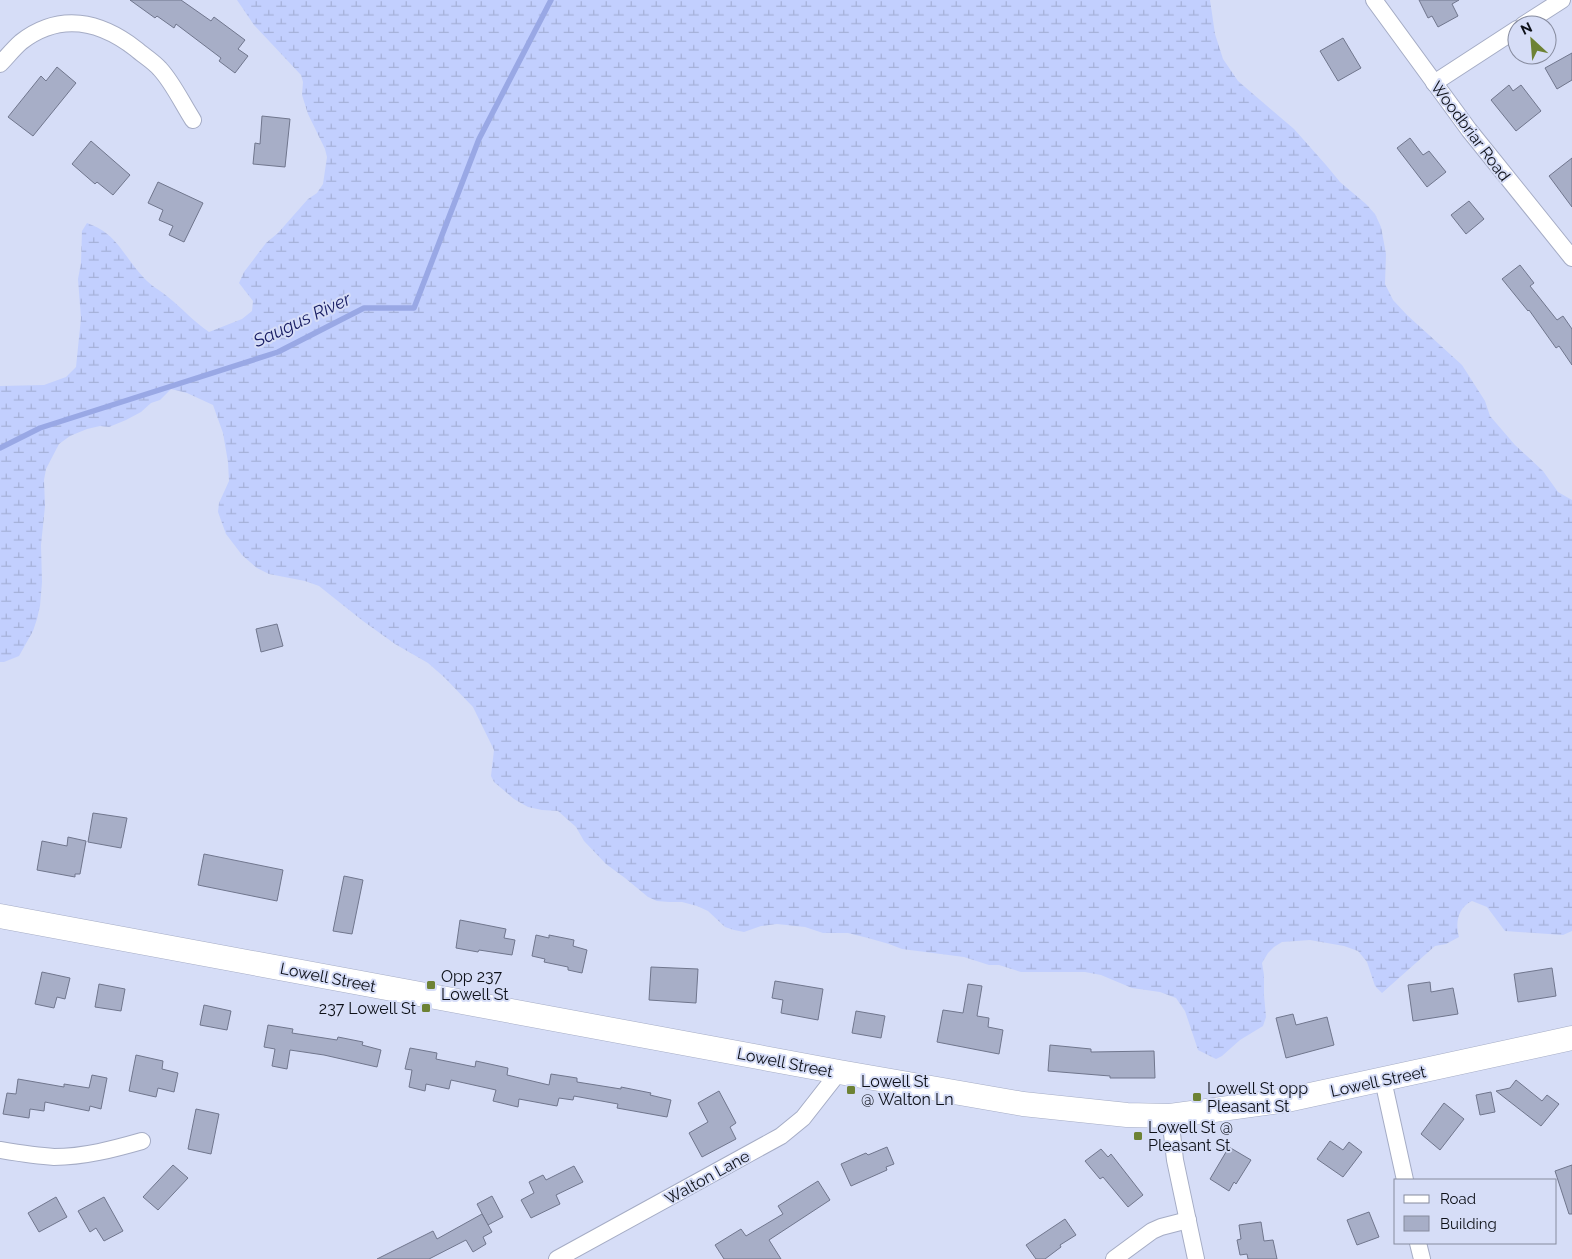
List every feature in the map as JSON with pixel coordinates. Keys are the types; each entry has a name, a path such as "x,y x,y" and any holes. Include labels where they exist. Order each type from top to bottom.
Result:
{"main road":[{"name":"Lowell Street","path":"0,916 839,1072 1023,1104 1127,1115 1170,1116 1287,1100 1572,1038"}],"street":[{"name":"Woodbriar Road","path":"1374,0 1503,174 1572,258"},
{"path":"1539,15 1562,0"},
{"path":"0,64 21,42 49,27 80,23 98,27 122,39 158,66 193,120"},
{"path":"1434,83 1507,36"},
{"name":"Walton Lane","path":"557,1259 781,1136 803,1118 839,1072"},
{"path":"1383,1080 1405,1179"},
{"path":"1170,1116 1175,1160 1196,1259"},
{"path":"0,1150 56,1157 108,1150 142,1141"},
{"path":"1114,1259 1152,1231 1188,1220"},
{"path":"1418,1244 1422,1259"}],"green space":[{"path":"237,0 1210,0 1215,34 1223,59 1238,81 1294,129 1340,182 1375,214 1381,227 1386,254 1385,284 1393,300 1462,365 1485,401 1490,416 1515,445 1543,471 1558,492 1572,500 1572,931 1563,935 1505,931 1487,907 1472,901 1464,907 1459,916 1457,926 1459,937 1446,944 1435,946 1382,993 1375,986 1367,962 1358,951 1344,946 1310,940 1282,942 1268,953 1262,963 1266,1017 1263,1026 1240,1040 1216,1059 1198,1050 1185,1011 1176,998 1160,992 1132,988 1101,975 1085,972 1021,972 964,957 902,949 848,933 823,933 805,927 777,924 761,926 744,932 725,927 708,911 697,906 682,902 657,901 648,897 606,864 584,841 576,827 558,811 528,807 514,799 494,782 491,776 494,750 473,707 428,663 395,644 319,586 305,581 269,574 257,568 242,555 226,534 218,512 219,503 229,481 223,433 213,405 187,393 171,389 160,400 151,403 141,412 126,420 109,427 100,426 87,429 70,436 59,444 46,469 44,480 45,506 41,545 42,582 37,619 33,631 19,656 0,662 0,386 44,385 66,377 76,367 81,318 78,279 81,263 82,231 87,223 113,239 147,281 209,332 242,319 252,311 253,301 239,283 244,272 266,243 278,233 308,199 317,193 323,184 327,157 308,114 302,95 303,82 301,75 254,25"}],"building":[{"path":"130,0 181,0 211,21 214,17 245,40 238,49 248,56 235,73 219,61 221,58 176,24 174,28 157,16 155,18"},
{"path":"1419,0 1459,0 1452,4 1458,16 1438,27 1432,16 1428,18"},
{"path":"1343,38 1361,68 1338,81 1320,51"},
{"path":"1572,53 1572,80 1557,89 1545,68 1550,65 1557,65 1557,61"},
{"path":"57,67 76,83 33,136 8,117 41,76 46,81"},
{"path":"1509,85 1513,91 1521,85 1541,111 1516,131 1491,100"},
{"path":"262,116 290,119 285,167 253,164 255,143 260,144"},
{"path":"1410,138 1423,155 1429,151 1446,172 1427,187 1397,148"},
{"path":"91,141 130,175 113,195 97,182 95,184 72,164"},
{"path":"1572,158 1572,207 1549,176"},
{"path":"158,182 203,203 184,242 169,235 173,226 159,220 163,210 148,203"},
{"path":"1469,201 1484,219 1466,234 1451,215"},
{"path":"1520,265 1534,283 1530,286 1557,320 1563,316 1572,329 1572,365 1559,346 1556,348 1529,310 1502,279"},
{"path":"277,624 283,646 261,652 256,629"},
{"path":"93,813 127,818 121,848 88,842"},
{"path":"68,837 86,841 80,874 75,874 75,877 37,870 42,841 67,846"},
{"path":"204,854 283,870 277,901 198,885"},
{"path":"344,876 363,880 352,934 333,931"},
{"path":"460,920 506,929 504,938 515,940 512,955 456,948"},
{"path":"536,935 549,938 549,935 574,940 573,946 587,950 582,973 568,970 568,967 544,962 545,959 532,956"},
{"path":"651,967 698,969 696,1003 649,1000"},
{"path":"1552,968 1556,996 1518,1002 1514,974"},
{"path":"42,972 70,978 65,999 57,997 54,1008 35,1004"},
{"path":"775,981 823,989 818,1020 781,1013 783,1000 772,998"},
{"path":"1430,982 1431,992 1453,988 1458,1014 1413,1021 1408,985"},
{"path":"99,984 125,989 121,1011 95,1007"},
{"path":"968,984 982,986 977,1016 989,1018 988,1027 1003,1030 999,1054 937,1042 943,1010 963,1013"},
{"path":"204,1005 231,1011 227,1030 200,1025"},
{"path":"856,1011 885,1016 881,1038 852,1033"},
{"path":"1293,1014 1296,1025 1327,1017 1334,1045 1286,1058 1276,1018"},
{"path":"268,1025 293,1029 292,1033 337,1040 338,1037 363,1042 362,1045 381,1050 377,1067 324,1055 290,1050 287,1069 272,1066 275,1049 264,1047"},
{"path":"1050,1045 1091,1049 1091,1052 1154,1051 1155,1078 1110,1078 1110,1076 1048,1071"},
{"path":"410,1048 437,1053 436,1059 475,1067 476,1061 508,1068 507,1075 549,1085 551,1074 577,1078 577,1082 621,1089 621,1087 651,1093 650,1095 671,1100 667,1117 617,1108 618,1104 574,1096 573,1100 559,1098 557,1106 519,1099 518,1107 493,1101 496,1090 451,1080 449,1089 426,1084 425,1091 409,1087 412,1070 405,1069"},
{"path":"136,1055 163,1061 162,1069 178,1073 174,1092 158,1088 156,1097 129,1091"},
{"path":"92,1075 107,1078 101,1109 90,1106 89,1111 45,1102 44,1111 30,1109 29,1118 3,1114 7,1093 16,1094 18,1079 64,1087 64,1084 89,1088"},
{"path":"1516,1080 1542,1101 1547,1095 1559,1104 1541,1126 1496,1091 1510,1088"},
{"path":"719,1091 736,1123 730,1127 736,1139 702,1157 689,1133 708,1122 698,1103"},
{"path":"1491,1092 1495,1112 1480,1115 1476,1095"},
{"path":"1444,1103 1464,1119 1440,1150 1421,1134"},
{"path":"196,1109 219,1114 211,1154 188,1149"},
{"path":"1330,1141 1343,1150 1349,1142 1362,1152 1343,1177 1317,1159"},
{"path":"887,1147 894,1164 886,1167 887,1170 851,1186 841,1164 866,1153 868,1155"},
{"path":"1229,1147 1251,1160 1236,1184 1234,1182 1229,1191 1210,1179"},
{"path":"1101,1149 1108,1157 1111,1154 1143,1195 1128,1207 1103,1177 1100,1179 1085,1161"},
{"path":"173,1165 188,1178 158,1210 143,1197"},
{"path":"1572,1165 1572,1214 1569,1214 1555,1171"},
{"path":"574,1166 583,1182 556,1195 560,1204 531,1218 521,1200 534,1193 529,1182 543,1175 546,1180"},
{"path":"818,1181 830,1200 769,1240 781,1259 724,1259 715,1245 741,1229 746,1236 783,1214 778,1206"},
{"path":"492,1196 503,1217 488,1225 477,1204"},
{"path":"56,1197 67,1217 39,1232 28,1213"},
{"path":"104,1197 123,1231 104,1241 96,1228 90,1232 78,1211"},
{"path":"1369,1212 1379,1237 1357,1245 1347,1220"},
{"path":"482,1214 492,1232 483,1237 486,1244 473,1252 466,1240 429,1259 377,1259 433,1231 437,1239"},
{"path":"1065,1219 1076,1235 1060,1245 1061,1247 1045,1259 1036,1259 1026,1245"},
{"path":"1261,1222 1264,1241 1273,1240 1277,1259 1248,1259 1247,1254 1240,1255 1237,1240 1241,1239 1239,1225"}],"waterway":[{"name":"Saugus River","path":"0,448 40,428 278,352 364,308 414,308 479,139 551,0"}],"place":[{"name":"Opp 237 Lowell St","path":"431,985"},
{"name":"237 Lowell St","path":"426,1008"},
{"name":"Lowell St @ Walton Ln","path":"851,1090"},
{"name":"Lowell St opp Pleasant St","path":"1197,1097"},
{"name":"Lowell St @ Pleasant St","path":"1138,1136"}]}
